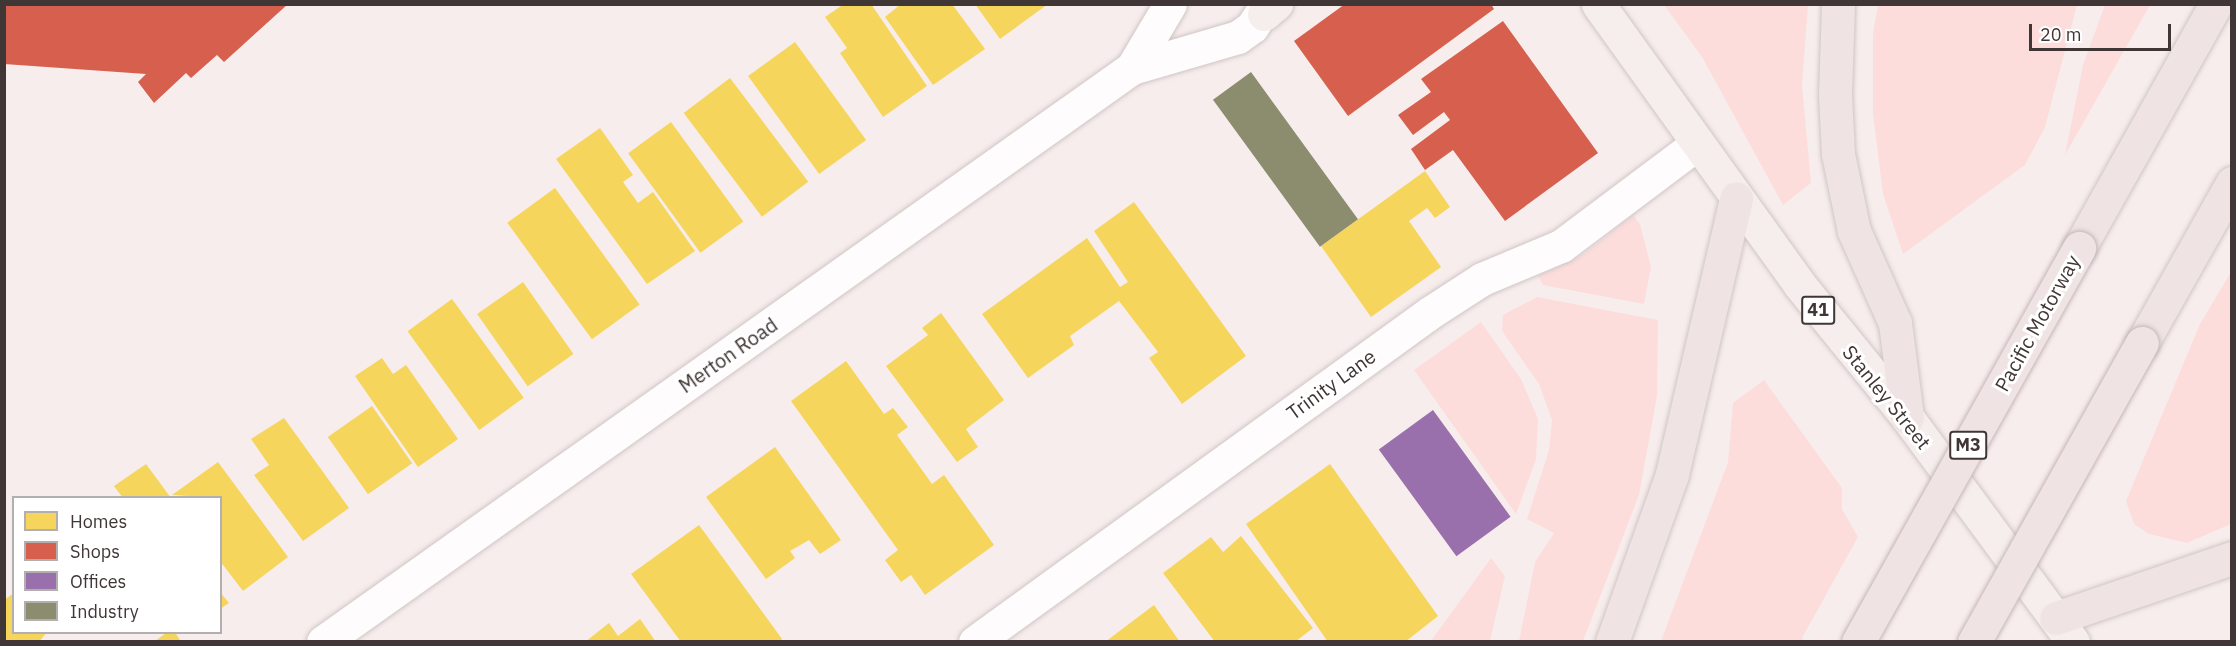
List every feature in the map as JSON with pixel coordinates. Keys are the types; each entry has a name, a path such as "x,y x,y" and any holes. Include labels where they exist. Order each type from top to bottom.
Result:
{"highway":[{"path":"1838,4 1835,95 1838,154 1854,231 1895,323 1907,417"},
{"name":"Pacific Motorway","path":"1858,642 2216,4"},
{"path":"1974,642 2232,183"},
{"path":"1612,642 1672,474 1736,198"},
{"path":"2064,630 2232,558"}],"main road":[{"name":"Stanley Street","path":"1598,4 1843,343 1907,417 2064,630"}],"street":[{"name":"Merton Road","path":"1132,68 1170,4"},
{"name":"Merton Road","path":"323,642 1132,68 1238,37 1269,8"},
{"name":"Trinity Lane","path":"975,642 1431,312 1482,279 1561,246 1697,144"}],"shaded area":[{"path":"1664,5 1808,5 1802,85 1811,183 1783,205 1702,57"},
{"path":"1878,5 2077,5 2045,127 2025,165 1903,254 1883,194 1873,114 1873,33"},
{"path":"2105,5 2150,5 2065,155 2083,65"},
{"path":"1633,215 1640,224 1651,267 1644,304 1543,285 1538,276 1584,254"},
{"path":"2231,272 2231,524 2187,543 2149,534 2134,524 2126,501 2200,324"},
{"path":"1537,297 1658,320 1657,396 1639,495 1583,641 1519,641 1535,562 1554,533 1527,519 1549,450 1552,420 1539,384 1502,331 1503,315"},
{"path":"1481,322 1521,379 1538,419 1536,459 1516,514 1414,370"},
{"path":"1764,380 1842,488 1842,509 1858,537 1802,638 1804,641 1661,641 1728,462 1733,403"},
{"path":"1491,558 1505,576 1490,641 1431,641"}],"building: Homes":[{"path":"844,4 871,4 927,86 883,117 840,53 847,48 825,17"},
{"path":"901,4 952,4 985,49 933,85 885,17"},
{"path":"975,4 1048,4 1000,39"},
{"path":"795,42 866,140 819,174 748,76"},
{"path":"730,78 808,182 762,217 684,113"},
{"path":"671,122 743,222 700,253 628,153"},
{"path":"600,128 633,175 623,182 638,203 653,192 695,251 647,284 556,159"},
{"path":"1425,171 1450,207 1435,218 1427,208 1409,221 1441,267 1371,317 1321,246"},
{"path":"555,188 640,304 592,339 507,223"},
{"path":"1134,202 1246,356 1182,404 1149,358 1158,352 1119,301 1070,336 1074,345 1028,378 982,314 1087,238 1120,287 1128,282 1094,231"},
{"path":"523,282 573,354 528,386 477,314"},
{"path":"452,299 524,398 479,430 408,331"},
{"path":"941,313 1004,400 966,429 978,447 957,462 886,366 928,335 922,328"},
{"path":"382,358 393,374 406,365 458,439 418,467 355,376"},
{"path":"846,361 884,414 893,408 908,427 897,435 932,484 944,475 994,545 925,595 911,575 901,582 885,560 898,550 791,401"},
{"path":"372,406 412,463 368,494 328,437"},
{"path":"284,418 349,508 303,541 254,475 269,465 251,439"},
{"path":"775,447 841,540 820,554 809,540 790,551 795,558 766,579 706,497"},
{"path":"218,462 288,557 243,591 222,564 222,496 172,495"},
{"path":"146,464 170,496 122,496 114,486"},
{"path":"1330,464 1438,616 1405,642 1328,642 1246,524"},
{"path":"699,525 782,639 779,642 681,642 631,574"},
{"path":"1241,536 1313,628 1295,642 1215,642 1163,573 1211,537 1223,552"},
{"path":"12,594 12,634 45,634 39,642 4,642 4,600"},
{"path":"222,594 229,603 222,608"},
{"path":"1154,605 1180,642 1105,642"},
{"path":"640,619 656,642 585,642 609,623 618,636"},
{"path":"164,634 176,634 181,642 154,642"}],"building: Shops":[{"path":"4,4 288,4 224,62 217,55 191,78 186,73 154,103 138,82 146,74 4,64"},
{"path":"1345,4 1491,4 1494,9 1348,116 1294,41"},
{"path":"1503,21 1598,153 1505,221 1453,150 1425,170 1411,149 1450,120 1444,112 1413,135 1398,115 1431,92 1421,79"}],"building: Offices":[{"path":"1433,410 1511,517 1456,556 1379,449"}],"building: Industry":[{"path":"1251,72 1358,219 1320,247 1213,100"}]}
